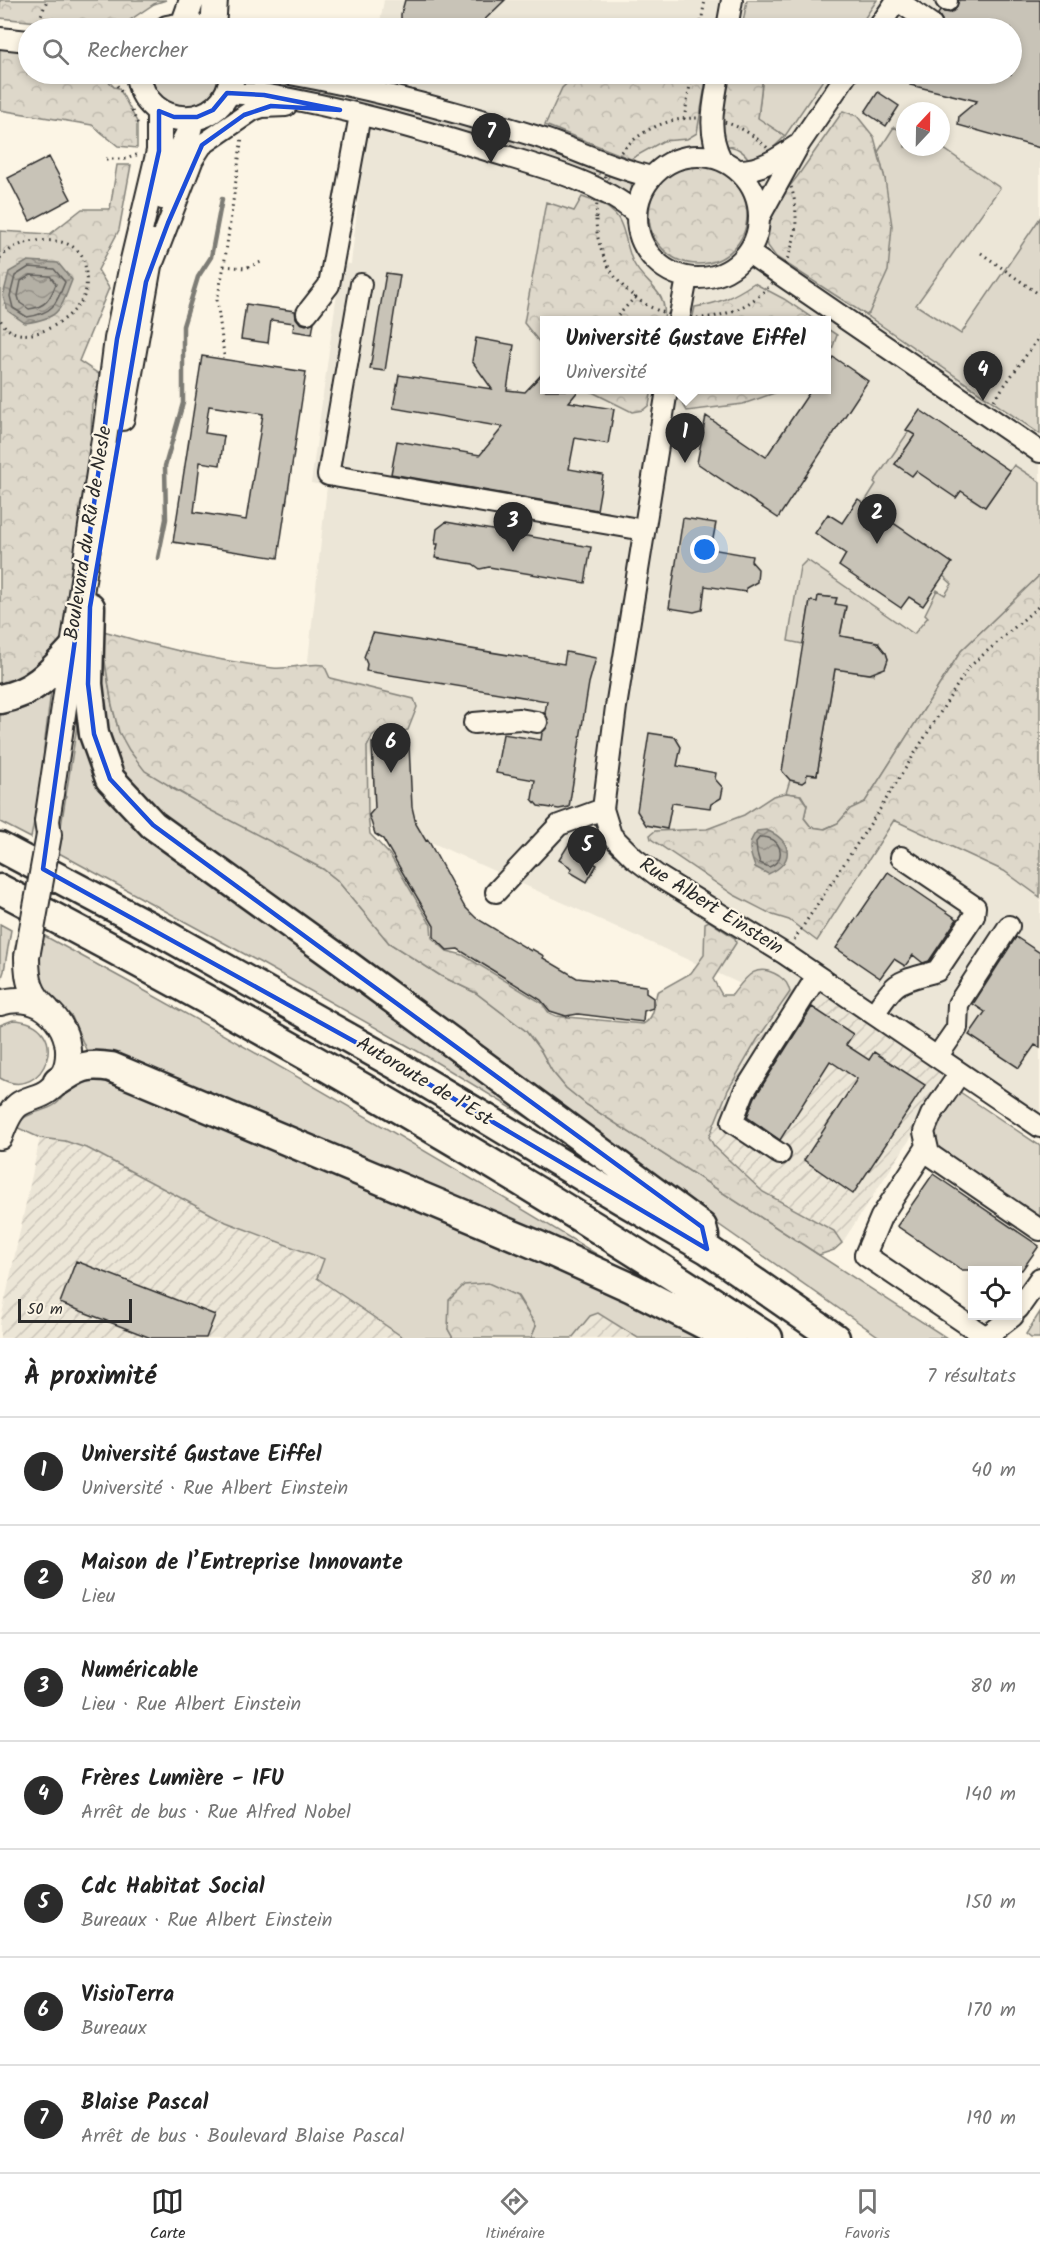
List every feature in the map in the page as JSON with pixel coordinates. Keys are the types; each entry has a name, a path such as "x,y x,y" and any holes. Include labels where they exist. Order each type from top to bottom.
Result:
{"highway":[{"path":"90,607 88,684 93,734 110,779 153,825 702,1227 707,1249"},
{"path":"0,699 30,690 72,650"},
{"name":"Autoroute de l’Est","path":"0,847 166,935 395,1064 707,1249 835,1338"},
{"name":"Autoroute de l’Est","path":"0,889 151,967 380,1096 641,1254 768,1338"},
{"path":"58,1081 76,1068 93,1064 111,1067 538,1246 632,1288 731,1338"}],"main road":[{"path":"187,18 192,0"},
{"path":"214,18 215,0"},
{"path":"140,84 143,93 159,111 174,117 192,118 213,110 228,84"},
{"name":"Boulevard du Rû de Nesle","path":"1,1003 18,987 27,957 49,835 47,821 117,339 159,151 159,111"},
{"path":"49,835 54,821 85,624 90,607 157,217 170,174 188,134 192,118"},
{"name":"Boulevard du Rû de Nesle","path":"27,957 30,989 38,1001 60,1022 66,1036 69,1052 66,1067 58,1081"},
{"name":"Boulevard du Rû de Nesle","path":"1,1003 19,1000 35,1003 49,1011"},
{"path":"0,1097 10,1101 26,1101 38,1097 58,1081"},
{"path":"0,1137 11,1113 26,1101"}],"street":[{"path":"729,18 732,0"},
{"path":"885,18 897,0 922,18"},
{"path":"0,38 18,36"},
{"path":"230,84 243,95 264,94 391,121 532,164 601,191 626,204 636,213"},
{"path":"346,84 416,101 538,137 611,166 652,177"},
{"path":"717,84 711,121 714,142 729,164 749,183 757,198 760,216 758,235 749,253 737,266 722,274 687,278 666,270 650,255 639,236 636,213 641,194 652,177 671,162 692,155 729,164 751,169 775,160 800,143"},
{"path":"760,216 800,143 840,84"},
{"path":"146,282 189,170 202,145 244,115 262,107 290,106 340,110"},
{"path":"307,313 329,285 360,115"},
{"path":"692,155 711,121"},
{"path":"749,253 1040,452"},
{"path":"679,316 687,278"},
{"path":"361,284 328,475 644,530"},
{"name":"Rue Albert Einstein","path":"666,394 622,665 603,809 611,835 634,858 691,897 785,954 960,1073 1038,1121"},
{"path":"474,723 519,719 537,722"},
{"path":"496,892 559,825 603,809"},
{"path":"874,1014 891,989 901,981 937,971 974,916 975,907 901,857"},
{"path":"937,1057 957,1028 958,1004 1009,926"},
{"path":"780,1154 732,1122 744,1092 817,976"},
{"path":"960,1073 931,1115 924,1132 929,1154 1040,1230"},
{"path":"926,1148 881,1217 865,1255 986,1337 1007,1320"},
{"path":"1022,1302 1040,1278"}],"path":[{"path":"40,18 47,0"},
{"path":"702,18 705,0"},
{"path":"684,119 690,84"},
{"path":"615,159 638,135 667,123 684,119 732,125 745,131 768,151"},
{"path":"224,355 217,300 243,135"},
{"path":"106,159 126,159 142,153"},
{"path":"785,266 797,226 798,211 791,188"},
{"path":"598,203 596,213 598,236 607,263 624,286 636,296 675,316"},
{"path":"0,258 21,243 40,240 58,241 74,247 84,257 87,279 84,295 68,318 22,336 4,327 0,319"},
{"path":"981,253 1040,295"},
{"path":"224,266 245,268 264,261"},
{"path":"718,316 729,313 754,300 772,285"},
{"path":"618,316 636,296"},
{"path":"984,414 1040,336"},
{"path":"785,954 880,809 968,668 1040,605"}],"highlighted area":[{"path":"227,93 264,95 340,110 271,106 244,115 202,145 168,223 146,282 90,607 88,684 94,734 110,779 153,825 702,1227 707,1249 395,1064 43,869 117,339 159,151 159,111 174,117 197,117 213,110"}],"shaded area":[{"path":"384,0 1040,0 1040,1121 295,780 327,486 311,483 341,263 351,264 371,84 1022,84 1022,18 381,18"},
{"path":"800,980 950,1078 842,1243 834,1231 763,1192 714,1146 709,1137 728,1090 757,1040"},
{"path":"40,1138 65,1141 89,1149 226,1222 325,1259 317,1279 404,1338 0,1338 0,1324"},
{"path":"598,1313 638,1338 572,1338 590,1316"}],"green space":[{"path":"0,0 166,0 154,4 133,18 18,18 18,20 0,18"},
{"path":"747,0 877,0 865,18 744,18"},
{"path":"0,48 18,51 18,84 111,84 119,88 137,122 137,148 118,146 92,125 0,110"},
{"path":"154,84 217,84 207,98 196,104 185,106 174,104 163,98"},
{"path":"269,84 310,84 473,124 602,169 595,181 268,89"},
{"path":"566,84 705,84 697,133 687,139 663,141 631,159 545,125 562,88"},
{"path":"728,84 762,84 758,118 785,136 769,151 749,160 739,150 725,145 719,134"},
{"path":"762,84 820,84 785,136 758,119"},
{"path":"843,111 857,116 874,137 885,179 892,226 888,271 866,315 776,257 768,246 766,232 773,207"},
{"path":"894,127 896,128 896,156 950,156 950,153 1000,188 916,305 961,334 1040,218 1040,434 866,315 874,301 885,179 878,152"},
{"path":"117,165 131,165 119,230 98,270 109,288 79,361 102,376 92,405 91,437 69,620 56,659 27,680 0,685 0,231 50,234 82,209 110,209"},
{"path":"698,166 717,170 733,180 743,196 747,215 743,234 733,250 717,260 698,264 679,260 663,250 653,234 649,215 653,196 663,180 679,170"},
{"path":"610,173 631,182 632,191 626,194 605,186"},
{"path":"582,197 599,203 615,214 623,230 633,262 663,301 664,316 540,316 540,343 524,323 546,202 574,211"},
{"path":"754,283 809,316 693,316 695,307 712,304"},
{"path":"831,331 837,335 831,352"},
{"path":"596,394 651,394 649,405 643,410 632,412"},
{"path":"681,394 772,394 743,404 687,411 680,399"},
{"path":"909,431 915,435 895,464 922,461 965,485 972,499 985,507 1014,465 1040,482 1040,575 961,651 865,802 850,809 838,823 824,829 811,827 804,818 807,805 801,795 786,793 790,780 802,783 806,780 807,774 817,775 835,669 874,675 874,670 885,668 888,659 886,653 879,648 879,642 840,636 846,607 835,604 836,598 819,596 817,602 810,601 803,644 788,641 800,567 807,560 914,634 928,617 925,614 937,590 945,595 952,584 864,503 876,484 874,482"},
{"path":"1040,575 1040,897 1004,871 894,820 817,941 789,920 773,915 734,895 651,839 650,835 655,831 707,829 744,815 773,796 786,793 800,795 807,805 804,818 811,827 825,829 838,823 850,809 865,802 961,651"},
{"path":"100,630 112,705 119,732 171,788 323,869 337,880 389,943 441,976 476,993 526,1031 566,1088 587,1105 947,1338 881,1338 612,1150 206,857 132,791 101,727"},
{"path":"100,630 185,652 251,665 279,668 311,664 324,665 330,678 414,699 417,707 408,730 401,732 389,728 382,729 373,735 367,747 370,834 390,855 431,925 432,938 447,951 463,955 542,1003 549,1013 556,1016 643,1024 652,1014 657,992 691,973 704,955 705,923 709,921 735,938 736,943 713,979 722,995 732,995 752,973 764,970 781,978 790,992 757,1040 728,1090 709,1137 714,1146 763,1192 834,1231 842,1243 834,1250 819,1255 587,1105 566,1088 526,1031 476,993 441,976 389,943 337,880 323,869 208,809 145,771 119,732 112,705"},
{"path":"49,686 51,691 44,748 45,764 31,838 0,822 0,708"},
{"path":"78,719 96,765 554,1134 426,1056 57,852"},
{"path":"0,924 11,930 0,983"},
{"path":"43,935 332,1097 616,1266 87,1052 72,1017 44,990 38,961"},
{"path":"13,1020 32,1024 43,1034 48,1046 47,1060 40,1072 30,1081 16,1083 0,1078 0,1025"},
{"path":"104,1078 466,1229 660,1315 698,1338 638,1338 598,1313 590,1316 572,1338 531,1338 536,1326 518,1296 504,1291 448,1329 453,1338 404,1338 317,1278 324,1259 226,1222 89,1149 65,1141 40,1138 16,1127 29,1115 56,1104 78,1081"},
{"path":"954,1088 1040,1146 1040,1226 938,1156 928,1129"},
{"path":"488,1283 517,1296 536,1326 531,1338 453,1338 448,1329 449,1300 464,1285"},
{"path":"1040,1312 1040,1338 1031,1338 1026,1334"}],"water":[{"path":"28,261 58,263 72,280 65,299 57,311 45,319 25,323 8,311 3,296 9,272"},
{"path":"766,830 782,840 787,852 783,864 768,874 755,867 750,849 751,840 757,831"}],"building":[{"path":"405,0 505,0 486,18 401,18"},
{"path":"959,0 1040,0 1040,148 958,125 959,116 977,101 910,85 1022,84 1022,18 941,18 938,14 940,11 950,13 955,10"},
{"path":"878,92 896,104 896,111 886,126 865,112"},
{"path":"49,157 71,199 30,221 8,178"},
{"path":"386,273 400,275 385,371 370,369"},
{"path":"246,304 295,311 300,323 306,325 314,322 312,334 293,331 294,323 271,320 268,343 241,339"},
{"path":"476,338 514,345 507,390 525,392 540,376 540,394 576,394 569,402 614,409 608,444 575,438 569,469 603,475 597,510 391,474 397,441 480,455 503,427 393,408 399,375 492,389 472,361"},
{"path":"202,356 306,372 278,558 173,542","holes":["209,406 263,414 246,520 194,512 200,462 220,465 224,436 205,433"]},
{"path":"833,357 868,381 778,518 697,463 706,416 766,457 808,394 831,394 831,360"},
{"path":"920,410 1010,471 985,507 961,491 956,498 916,471 912,476 895,464 915,435 906,430"},
{"path":"858,499 952,563 923,606 909,597 901,608 839,566 846,554 815,533 828,514 842,523"},
{"path":"683,518 716,523 711,549 752,556 751,561 758,569 757,582 746,588 746,592 705,586 702,610 694,612 669,608"},
{"path":"446,522 591,547 585,583 489,567 480,569 473,564 435,558 438,544 435,544 437,529"},
{"path":"818,596 837,598 835,604 846,606 840,636 877,642 888,659 885,668 870,674 835,669 817,775 807,774 806,780 802,783 790,780 782,771 810,601 817,602"},
{"path":"373,633 564,664 566,652 596,658 589,683 569,807 559,809 538,806 532,799 535,780 496,773 503,734 541,740 542,733 549,723 545,713 547,701 366,671 367,664 364,657"},
{"path":"649,733 675,737 681,747 677,766 716,773 715,779 723,788 721,798 711,804 710,808 672,803 667,829 646,825 637,811"},
{"path":"396,734 409,745 412,807 416,824 426,841 428,840 464,906 476,918 531,951 532,949 544,956 543,958 577,978 646,986 646,993 653,998 653,1008 644,1011 643,1022 578,1014 566,1016 550,1011 541,1000 458,949 447,950 434,937 434,926 383,839 375,834 369,815 375,808 372,743 377,743 384,735"},
{"path":"569,844 583,852 581,856 597,865 587,882 570,872 572,868 559,860"},
{"path":"888,872 957,919 929,961 923,963 913,955 905,966 894,959 880,978 836,948"},
{"path":"1016,937 1040,953 1040,1048 1035,1045 1019,1068 969,1035 985,1012 973,1004"},
{"path":"812,1007 853,1034 846,1045 869,1060 874,1052 925,1085 853,1194 804,1160 857,1079 830,1061 780,1140 747,1117 755,1097"},
{"path":"933,1174 1039,1246 1022,1270 1022,1266 968,1266 968,1270 962,1270 897,1226"},
{"path":"76,1261 215,1315 206,1338 151,1338 60,1303"}],"waterway":[{"path":"158,558 166,519 165,466 183,403 183,326 198,277 211,257 222,199"}],"place":[{"name":"Blaise Pascal","path":"491,163"},
{"name":"Frères Lumière - IFU","path":"983,401"},
{"name":"Université Gustave Eiffel","path":"685,463"},
{"name":"Maison de l’Entreprise Innovante","path":"877,544"},
{"name":"Numéricable","path":"513,552"},
{"name":"VisioTerra","path":"391,773"},
{"name":"Cdc Habitat Social","path":"587,876"}]}
